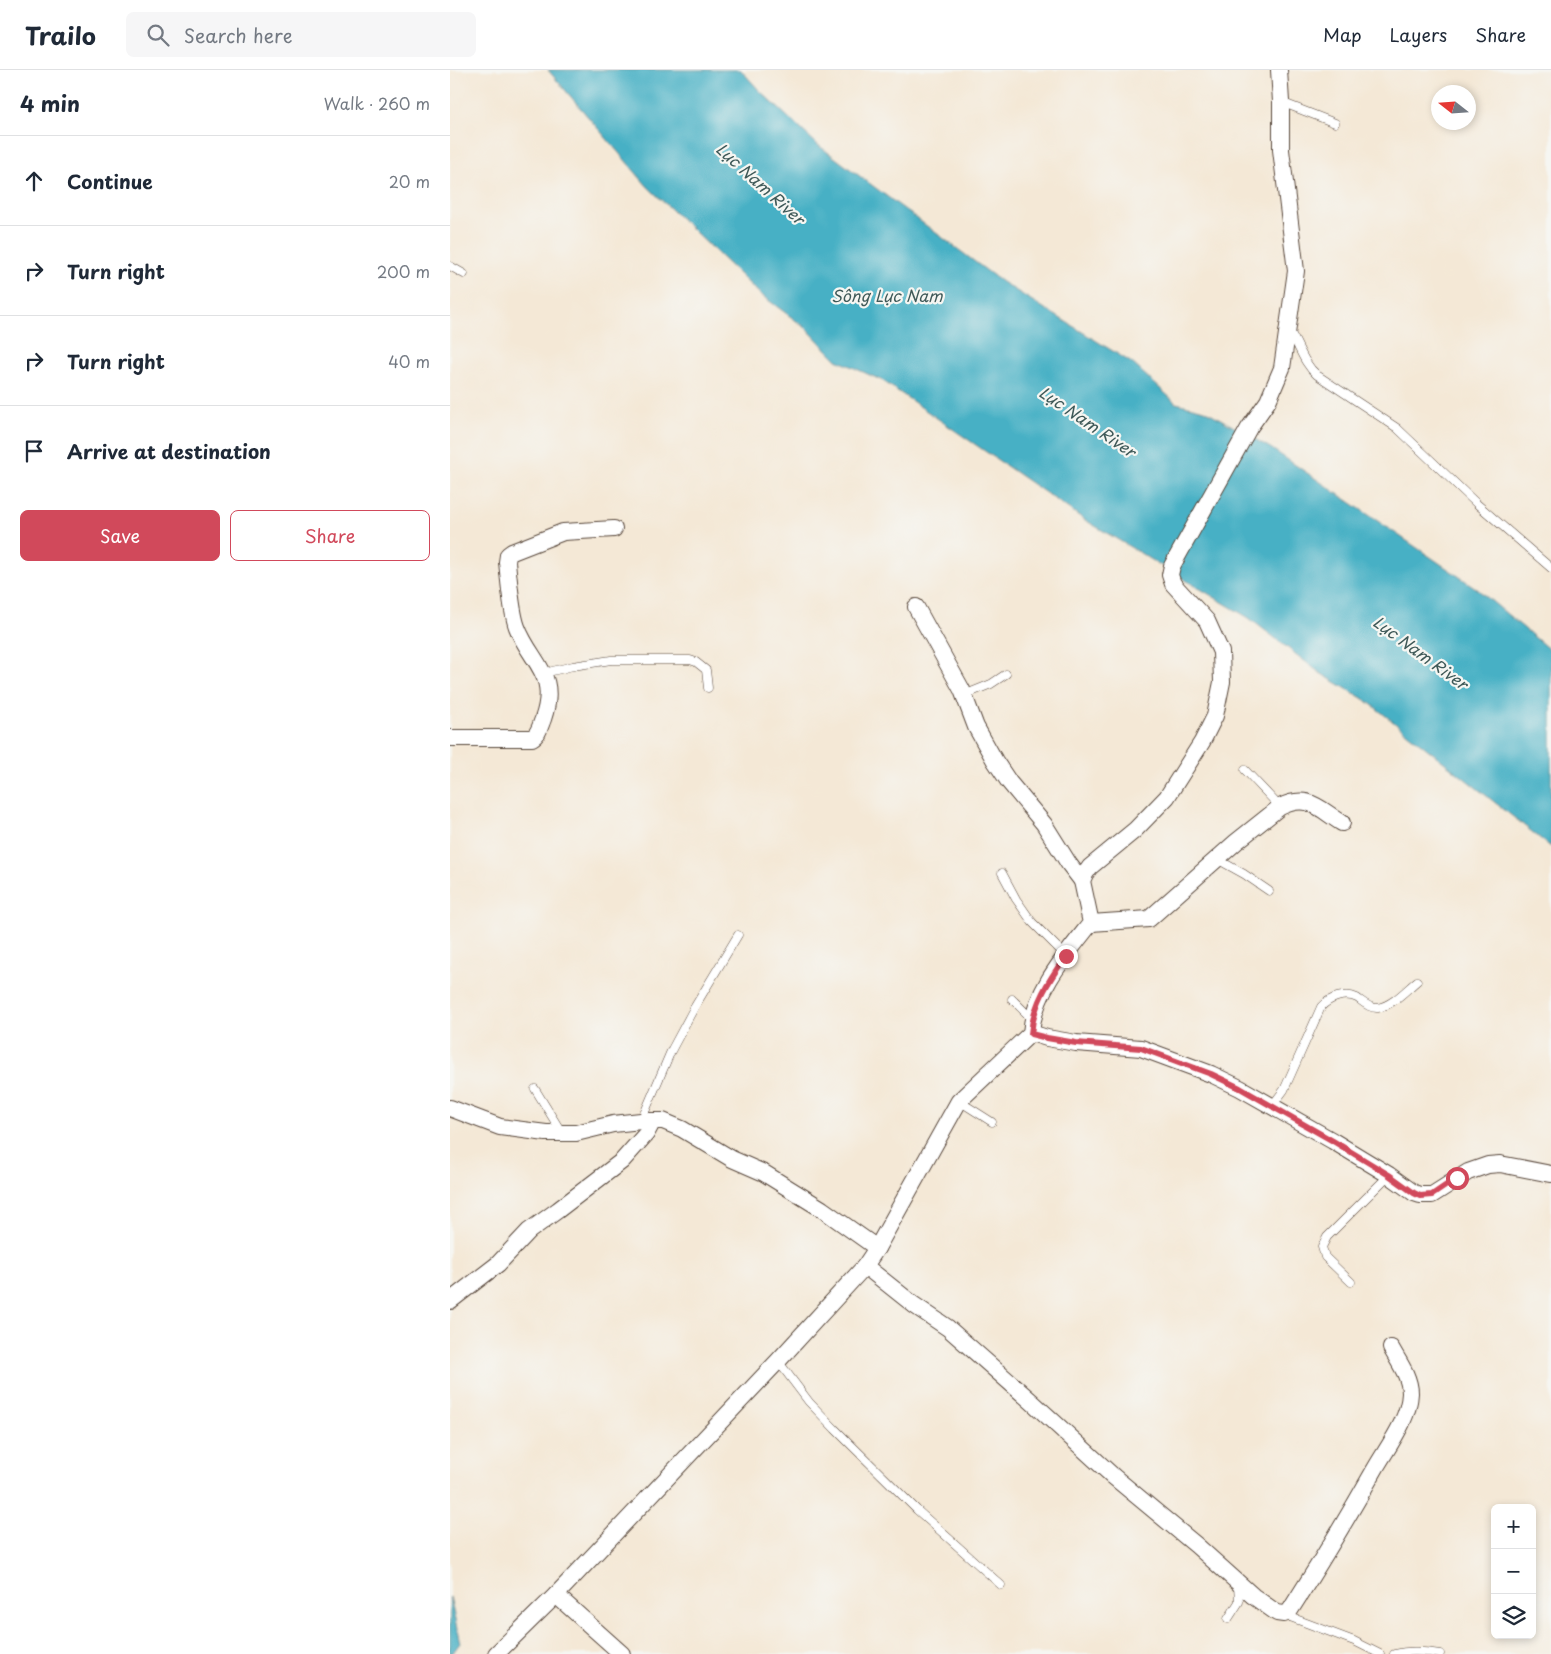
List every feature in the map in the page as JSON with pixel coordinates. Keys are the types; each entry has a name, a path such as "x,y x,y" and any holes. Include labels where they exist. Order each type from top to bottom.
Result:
{"street":[{"path":"1082,881 1090,867 1135,830 1167,797 1202,742 1215,716 1222,682 1221,652 1207,621 1173,584 1170,575 1172,566 1249,428 1268,401 1282,368 1296,271 1281,150 1279,70"},
{"path":"450,738 532,738 538,732 546,711 548,693 544,673 516,626 507,562 508,555 563,532 614,529"},
{"path":"916,607 964,695 976,727 995,762 1044,824 1082,881 1091,923"},
{"path":"496,1654 556,1595 778,1361 865,1266 877,1248 959,1101 1032,1026 1040,997 1066,956 1091,923 1149,919 1280,807 1295,801 1305,801 1342,823"},
{"path":"1032,1026 1047,1038 1076,1043 1131,1047 1153,1052 1211,1074 1272,1106 1389,1175 1414,1193 1426,1196 1432,1195 1468,1172 1488,1165 1506,1164 1551,1174"},
{"path":"450,1108 500,1126 546,1133 576,1133 613,1124 663,1121 682,1129 732,1159 764,1173 822,1209 877,1248"},
{"path":"450,1301 498,1264 529,1231 622,1161 646,1134 647,1121"},
{"path":"865,1266 914,1305 948,1328 1114,1477 1196,1544 1253,1596 1272,1610 1284,1614 1288,1612 1340,1531 1400,1425 1408,1406 1409,1384 1407,1377 1391,1348"},
{"path":"556,1595 622,1654"}],"lane":[{"path":"1281,102 1335,123"},
{"path":"450,266 464,274"},
{"path":"1287,327 1297,342 1305,361 1317,375 1397,428 1477,504 1551,568"},
{"path":"544,673 611,660 690,660 706,670 708,688"},
{"path":"964,695 991,684 1006,674"},
{"path":"1245,770 1280,807"},
{"path":"1217,859 1252,879 1268,891"},
{"path":"1002,872 1032,922 1066,956"},
{"path":"647,1121 671,1051 694,1008 738,935"},
{"path":"1272,1106 1284,1090 1321,1007 1326,1002 1348,995 1371,1007 1380,1008 1394,1000 1417,981"},
{"path":"1012,1000 1032,1026"},
{"path":"535,1089 562,1133"},
{"path":"959,1101 992,1122"},
{"path":"1351,1282 1325,1257 1322,1247 1327,1237 1389,1175"},
{"path":"778,1361 809,1402 917,1510 1001,1585"},
{"path":"1228,1619 1240,1602 1237,1582"},
{"path":"1284,1614 1354,1640 1380,1654"},
{"path":"1394,1654 1403,1652 1440,1654"}],"water":[{"name":"Sông Lục Nam","path":"548,70 741,70 759,90 818,145 1002,282 1132,363 1176,403 1205,410 1272,449 1476,588 1551,651 1551,847 1367,701 1320,673 1249,618 1085,520 883,381 837,360 806,328 760,294 648,187"},
{"path":"450,1597 460,1643 452,1654 450,1654"}],"route":[{"path":"1066,956 1040,997 1032,1019 1031,1034 1076,1043 1141,1048 1211,1074 1240,1088 1333,1141 1420,1196 1432,1195 1457,1178"}],"water label":[{"name":"Lục Nam River","path":"761,183"},
{"name":"Lục Nam River","path":"1088,421"},
{"name":"Lục Nam River","path":"1421,652"}]}
